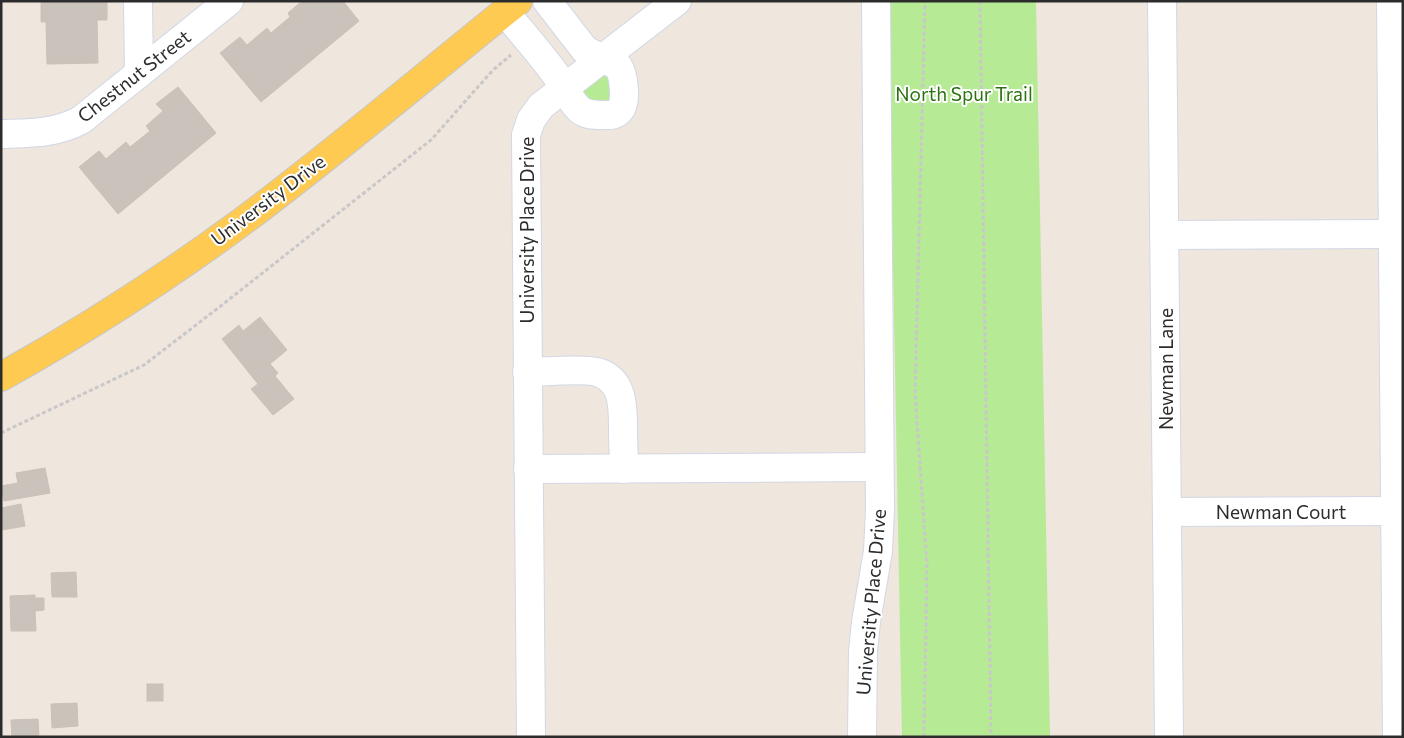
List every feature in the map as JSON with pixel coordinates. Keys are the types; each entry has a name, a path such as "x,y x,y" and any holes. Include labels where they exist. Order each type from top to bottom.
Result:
{"main road":[{"name":"University Drive","path":"1,377 51,349 120,306 243,221 512,6"}],"street":[{"path":"138,1 139,74"},
{"name":"Chestnut Street","path":"1,134 41,133 67,127 90,114 230,1"},
{"path":"512,6 528,40 577,106 588,114 612,115 616,113 624,103 622,74 618,66 585,50 546,1"},
{"name":"University Place Drive","path":"531,737 526,135 529,125 538,110 677,1"},
{"name":"University Place Drive","path":"862,737 863,651 878,551 880,509 876,1"},
{"name":"Newman Lane","path":"1162,1 1169,737"},
{"path":"1391,1 1397,737"},
{"path":"1164,235 1393,234"},
{"path":"527,372 596,372 609,378 614,383 620,393 623,404 624,469"},
{"path":"528,469 879,467"},
{"name":"Newman Court","path":"1167,512 1395,511"}],"path":[{"path":"924,737 927,565 915,393 925,1"},
{"path":"980,1 991,737"},
{"path":"1,433 144,365 431,140 493,70 528,40"}],"green space":[{"name":"North Spur Trail","path":"888,1 1036,1 1050,737 902,737"},
{"path":"603,74 611,77 610,102 592,106 583,92 586,87"}],"building":[{"path":"41,1 107,1 107,20 97,20 98,63 47,64 46,22 41,22"},
{"path":"302,1 343,1 359,21 261,102 220,53 240,37 247,45 267,28 271,33 290,17 288,13"},
{"path":"178,87 216,133 118,214 79,167 99,151 106,159 126,142 130,147 150,131 146,126 163,111 156,104"},
{"path":"260,317 287,350 270,364 278,373 275,376 294,399 273,415 251,389 258,384 222,339 239,325 243,331"},
{"path":"45,468 50,493 4,501 1,486 18,483 16,473"},
{"path":"21,504 25,526 2,530 1,508"},
{"path":"76,572 77,597 52,597 51,573"},
{"path":"35,595 35,598 44,598 44,610 35,611 36,631 11,631 10,596"},
{"path":"147,684 163,684 163,701 147,701"},
{"path":"77,703 78,726 52,728 51,704"},
{"path":"38,719 39,737 12,737 11,720"}]}
